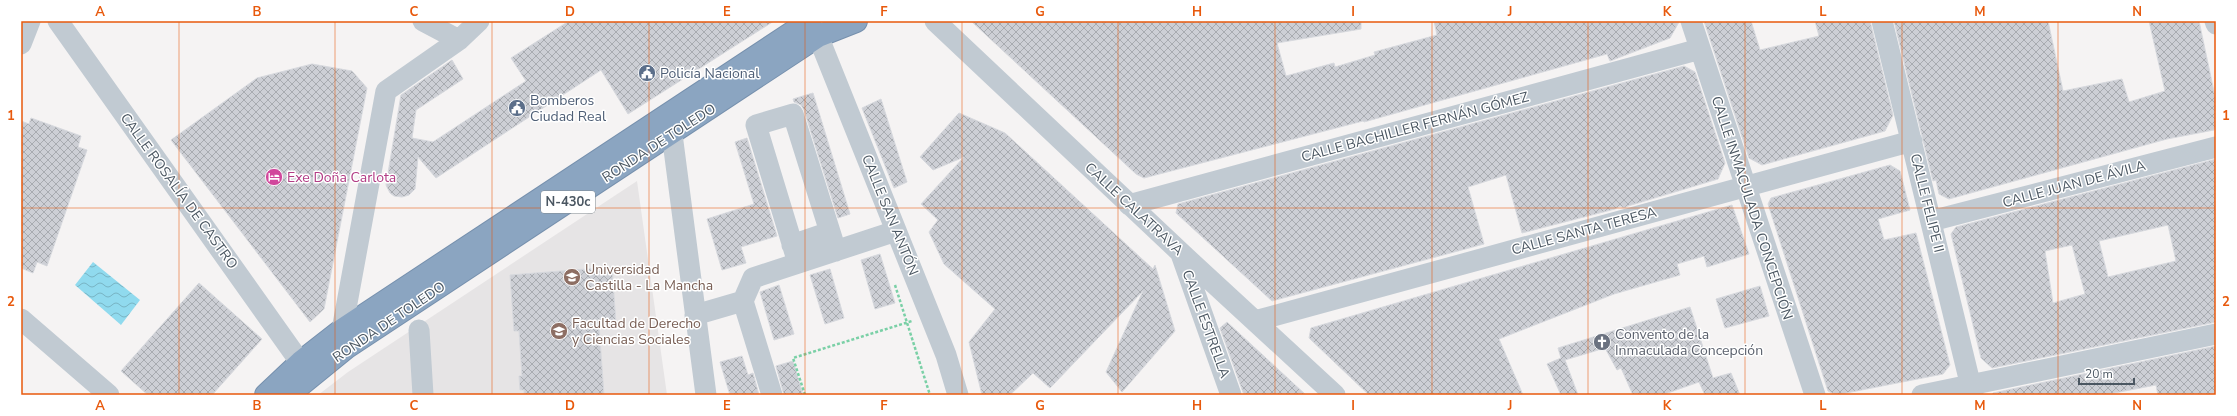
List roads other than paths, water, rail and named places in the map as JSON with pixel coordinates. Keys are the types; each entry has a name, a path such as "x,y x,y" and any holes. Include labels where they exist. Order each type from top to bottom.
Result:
{"highway":[{"name":"RONDA DE TOLEDO","path":"266,395 306,369 344,338 816,26 856,21"},
{"name":"RONDA DE TOLEDO","path":"344,338 672,134 816,26"},
{"name":"RONDA DE TOLEDO","path":"288,395 306,369"}],"street":[{"path":"21,44 30,21"},
{"name":"CALLE ROSALÍA DE CASTRO","path":"58,21 306,369"},
{"path":"423,21 459,40"},
{"path":"344,338 386,91 459,40 479,21"},
{"name":"CALLE CALATRAVA","path":"934,21 1129,205 1335,395"},
{"name":"CALLE INMACULADA CONCEPCIÓN","path":"1691,21 1744,187 1815,395"},
{"name":"CALLE FELIPE II","path":"1882,21 1973,390"},
{"name":"CALLE SAN ANTÓN","path":"816,26 946,355 958,395"},
{"name":"CALLE BACHILLER FERNÁN GÓMEZ","path":"1129,205 1700,50"},
{"path":"795,254 756,125 793,114 833,241"},
{"path":"672,134 706,395"},
{"name":"CALLE SANTA TERESA","path":"1255,321 1912,141"},
{"name":"CALLE JUAN DE ÁVILA","path":"1931,221 2216,147"},
{"path":"772,395 743,301 753,278 795,254 833,241 896,231"},
{"name":"CALLE ESTRELLA","path":"1180,252 1231,395"},
{"path":"695,316 743,301"},
{"path":"21,319 109,395"},
{"path":"419,330 423,395"},
{"path":"1922,395 1973,390 2216,334"}],"water":[{"path":"93,262 140,300 121,325 75,285"}],"place":[{"name":"Policía Nacional","path":"647,73"},
{"name":"Bomberos Ciudad Real","path":"517,108"},
{"name":"Exe Doña Carlota","path":"274,177"},
{"name":"Universidad Castilla - La Mancha","path":"572,277"},
{"name":"Facultad de Derecho y Ciencias Sociales","path":"559,331"},
{"name":"Convento de la Inmaculada Concepción","path":"1602,342"}]}
